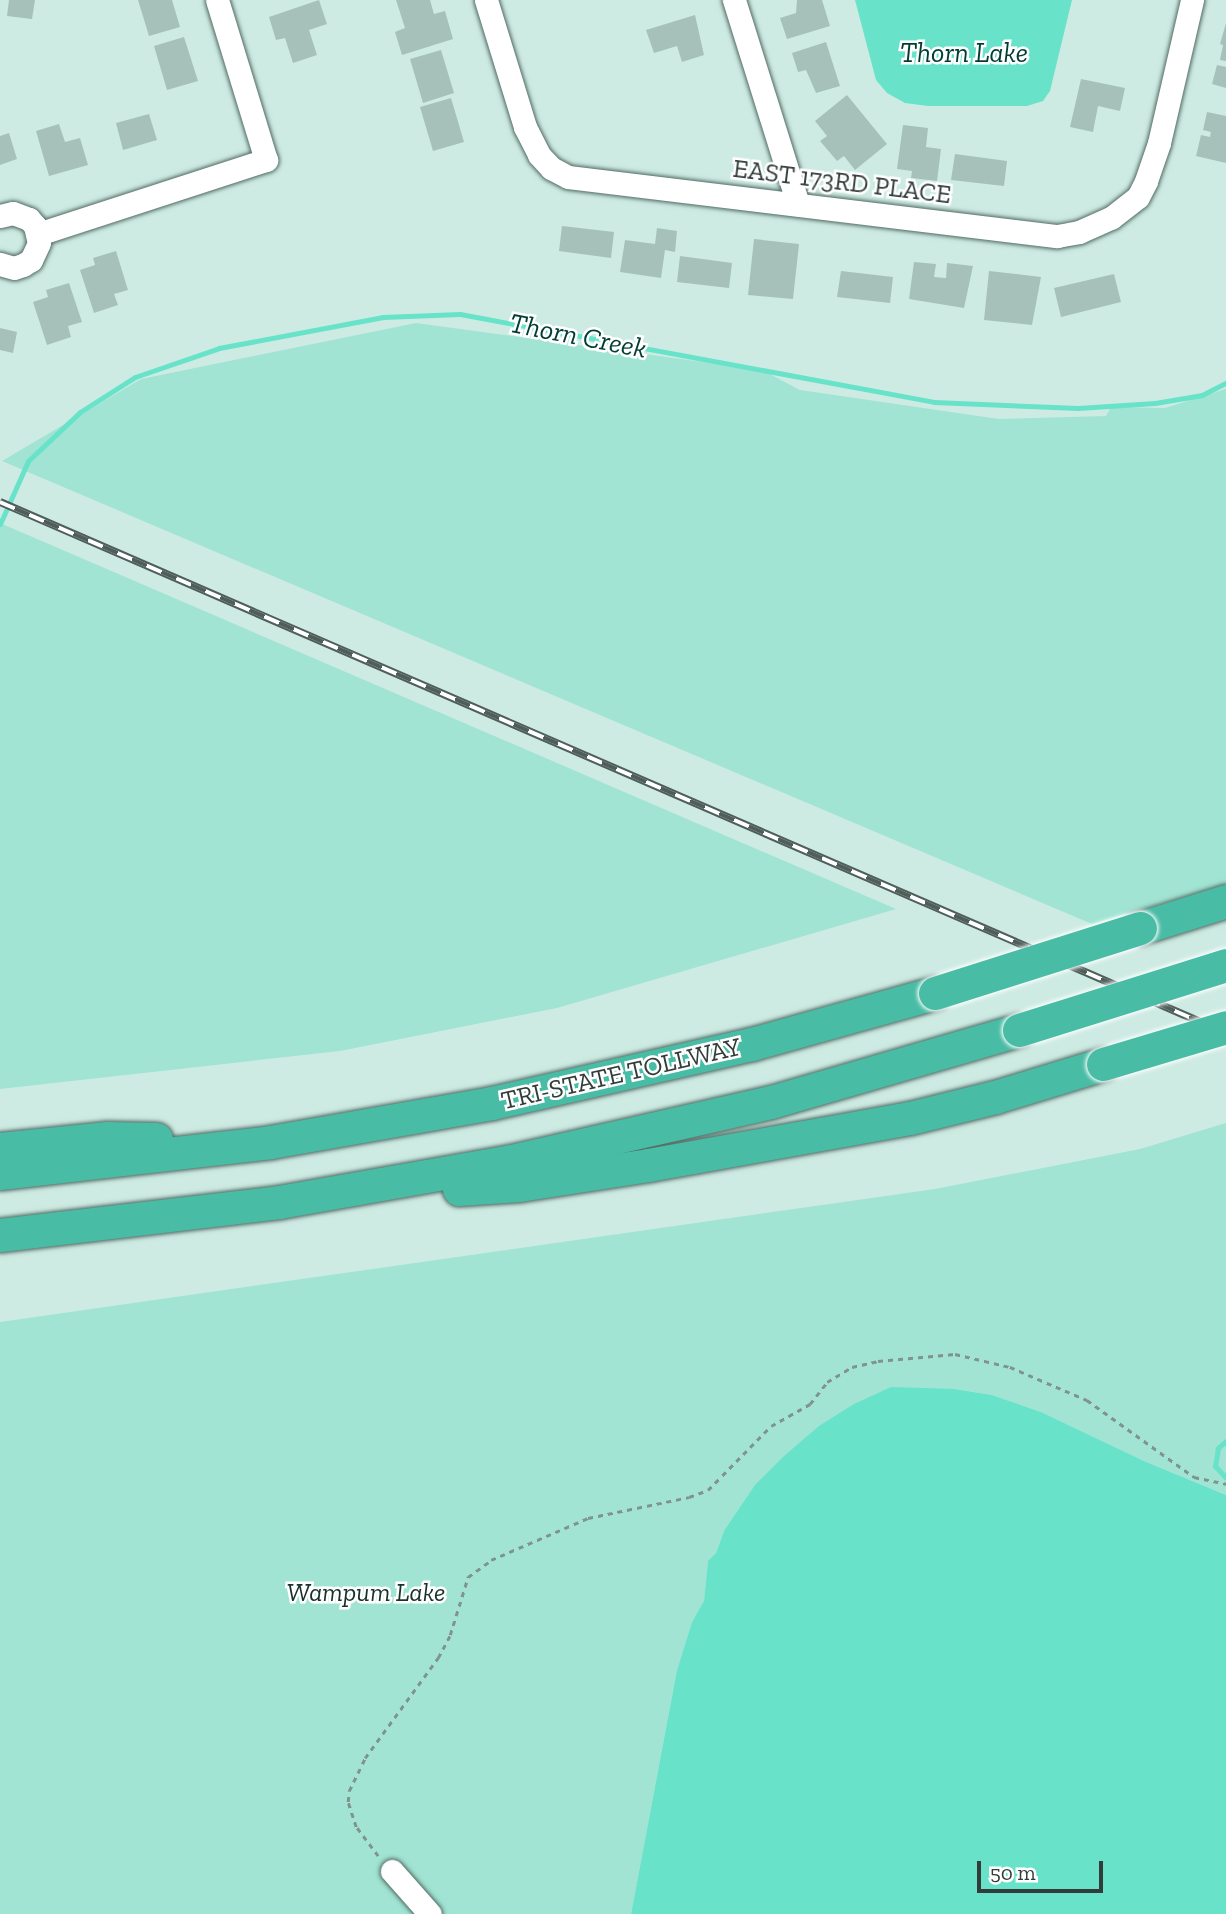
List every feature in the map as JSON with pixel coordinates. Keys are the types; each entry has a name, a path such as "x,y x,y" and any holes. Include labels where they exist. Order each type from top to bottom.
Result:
{"highway":[{"name":"TRI-STATE TOLLWAY","path":"0,1173 271,1142 377,1125 579,1085 752,1044 934,993 1226,901"},
{"path":"0,1235 279,1202 393,1184 602,1143 794,1096 1019,1030 1226,965"},
{"path":"279,1202 519,1185 910,1118 995,1097 1226,1027"},
{"path":"0,1149 107,1138 271,1142"}],"street":[{"path":"38,234 266,160 217,0"},
{"name":"EAST 173RD PLACE","path":"486,0 525,127 539,155 551,168 568,177 1058,236 1095,226 1138,197 1154,164 1192,0"},
{"path":"734,0 798,204"},
{"path":"0,216 22,215 35,226 39,243 31,260 14,268 0,264"},
{"path":"392,1871 430,1914"}],"path":[{"path":"392,1871 356,1827 348,1802 349,1791 365,1758 438,1658 450,1635 468,1577 491,1560 588,1518 689,1497 708,1490 771,1426 810,1404 827,1382 852,1367 878,1361 955,1354 1010,1367 1087,1400 1194,1478 1226,1484"}],"green space":[{"path":"416,323 762,370 800,390 999,419 1106,416 1111,407 1165,408 1226,389 1226,884 1092,924 2,461 141,379"},
{"path":"0,523 896,909 557,1008 340,1051 0,1089"},
{"name":"Wampum Lake","path":"1226,1123 1226,1495 1144,1461 1041,1412 992,1395 956,1389 724,1531 716,1553 708,1562 704,1602 692,1622 677,1670 631,1914 0,1914 0,1322 935,1189 1140,1149"}],"water":[{"name":"Thorn Lake","path":"855,0 1072,0 1050,91 1043,101 1027,106 928,106 905,103 887,93 876,80"},
{"path":"891,1387 955,1389 992,1395 1041,1412 1144,1461 1226,1495 1226,1914 631,1914 677,1670 692,1622 704,1601 708,1561 716,1553 724,1531 755,1485 784,1456 819,1426 854,1404"}],"building":[{"path":"9,0 35,0 32,19 7,16"},
{"path":"138,0 172,0 180,27 149,36"},
{"path":"319,0 327,24 309,30 317,55 293,63 285,38 276,40 269,17"},
{"path":"396,0 430,0 434,14 445,11 453,39 402,55 395,32 405,28"},
{"path":"797,0 822,0 830,26 787,39 780,18 796,13"},
{"path":"695,15 704,55 682,62 677,46 654,53 646,30"},
{"path":"1226,23 1226,61 1220,60 1223,45 1220,44"},
{"path":"184,37 198,81 167,90 154,46"},
{"path":"826,42 840,86 816,93 806,70 798,72 792,53"},
{"path":"441,50 454,93 423,103 410,59"},
{"path":"1217,65 1226,67 1226,88 1212,84"},
{"path":"1081,79 1125,88 1120,111 1098,106 1093,132 1070,127"},
{"path":"847,95 887,144 855,170 844,156 837,161 820,141 827,136 815,121"},
{"path":"451,98 464,142 433,151 420,107"},
{"path":"1207,112 1226,116 1226,163 1196,156 1201,135 1210,137 1211,132 1203,130"},
{"path":"149,114 157,140 123,150 116,123"},
{"path":"59,124 65,142 80,138 88,165 49,176 36,131"},
{"path":"903,125 928,128 926,147 941,149 937,181 911,178 912,171 897,169"},
{"path":"9,133 17,159 0,165 0,136"},
{"path":"955,154 1007,161 1004,186 951,180"},
{"path":"562,226 614,232 611,258 559,251"},
{"path":"657,228 677,231 675,252 665,250 661,278 620,272 625,240 655,244"},
{"path":"754,239 799,244 793,299 748,295"},
{"path":"116,251 128,290 114,294 118,305 94,313 80,270 95,265 93,258"},
{"path":"680,256 732,263 729,288 677,282"},
{"path":"914,262 936,264 934,277 946,278 947,263 973,266 964,308 909,299"},
{"path":"841,271 893,277 890,303 837,297"},
{"path":"989,271 1041,277 1032,325 984,320"},
{"path":"1114,274 1121,302 1061,317 1054,288"},
{"path":"69,283 82,322 68,326 71,337 47,345 33,302 48,297 46,290"},
{"path":"0,328 17,332 13,353 0,350"}],"waterway":[{"name":"Thorn Creek","path":"0,524 28,461 80,412 135,377 219,348 383,317 460,314 934,402 1078,408 1155,403 1202,395 1226,383"},
{"path":"1226,1441 1218,1448 1215,1466 1226,1478"}],"railway":[{"path":"0,502 1226,1033"}]}
